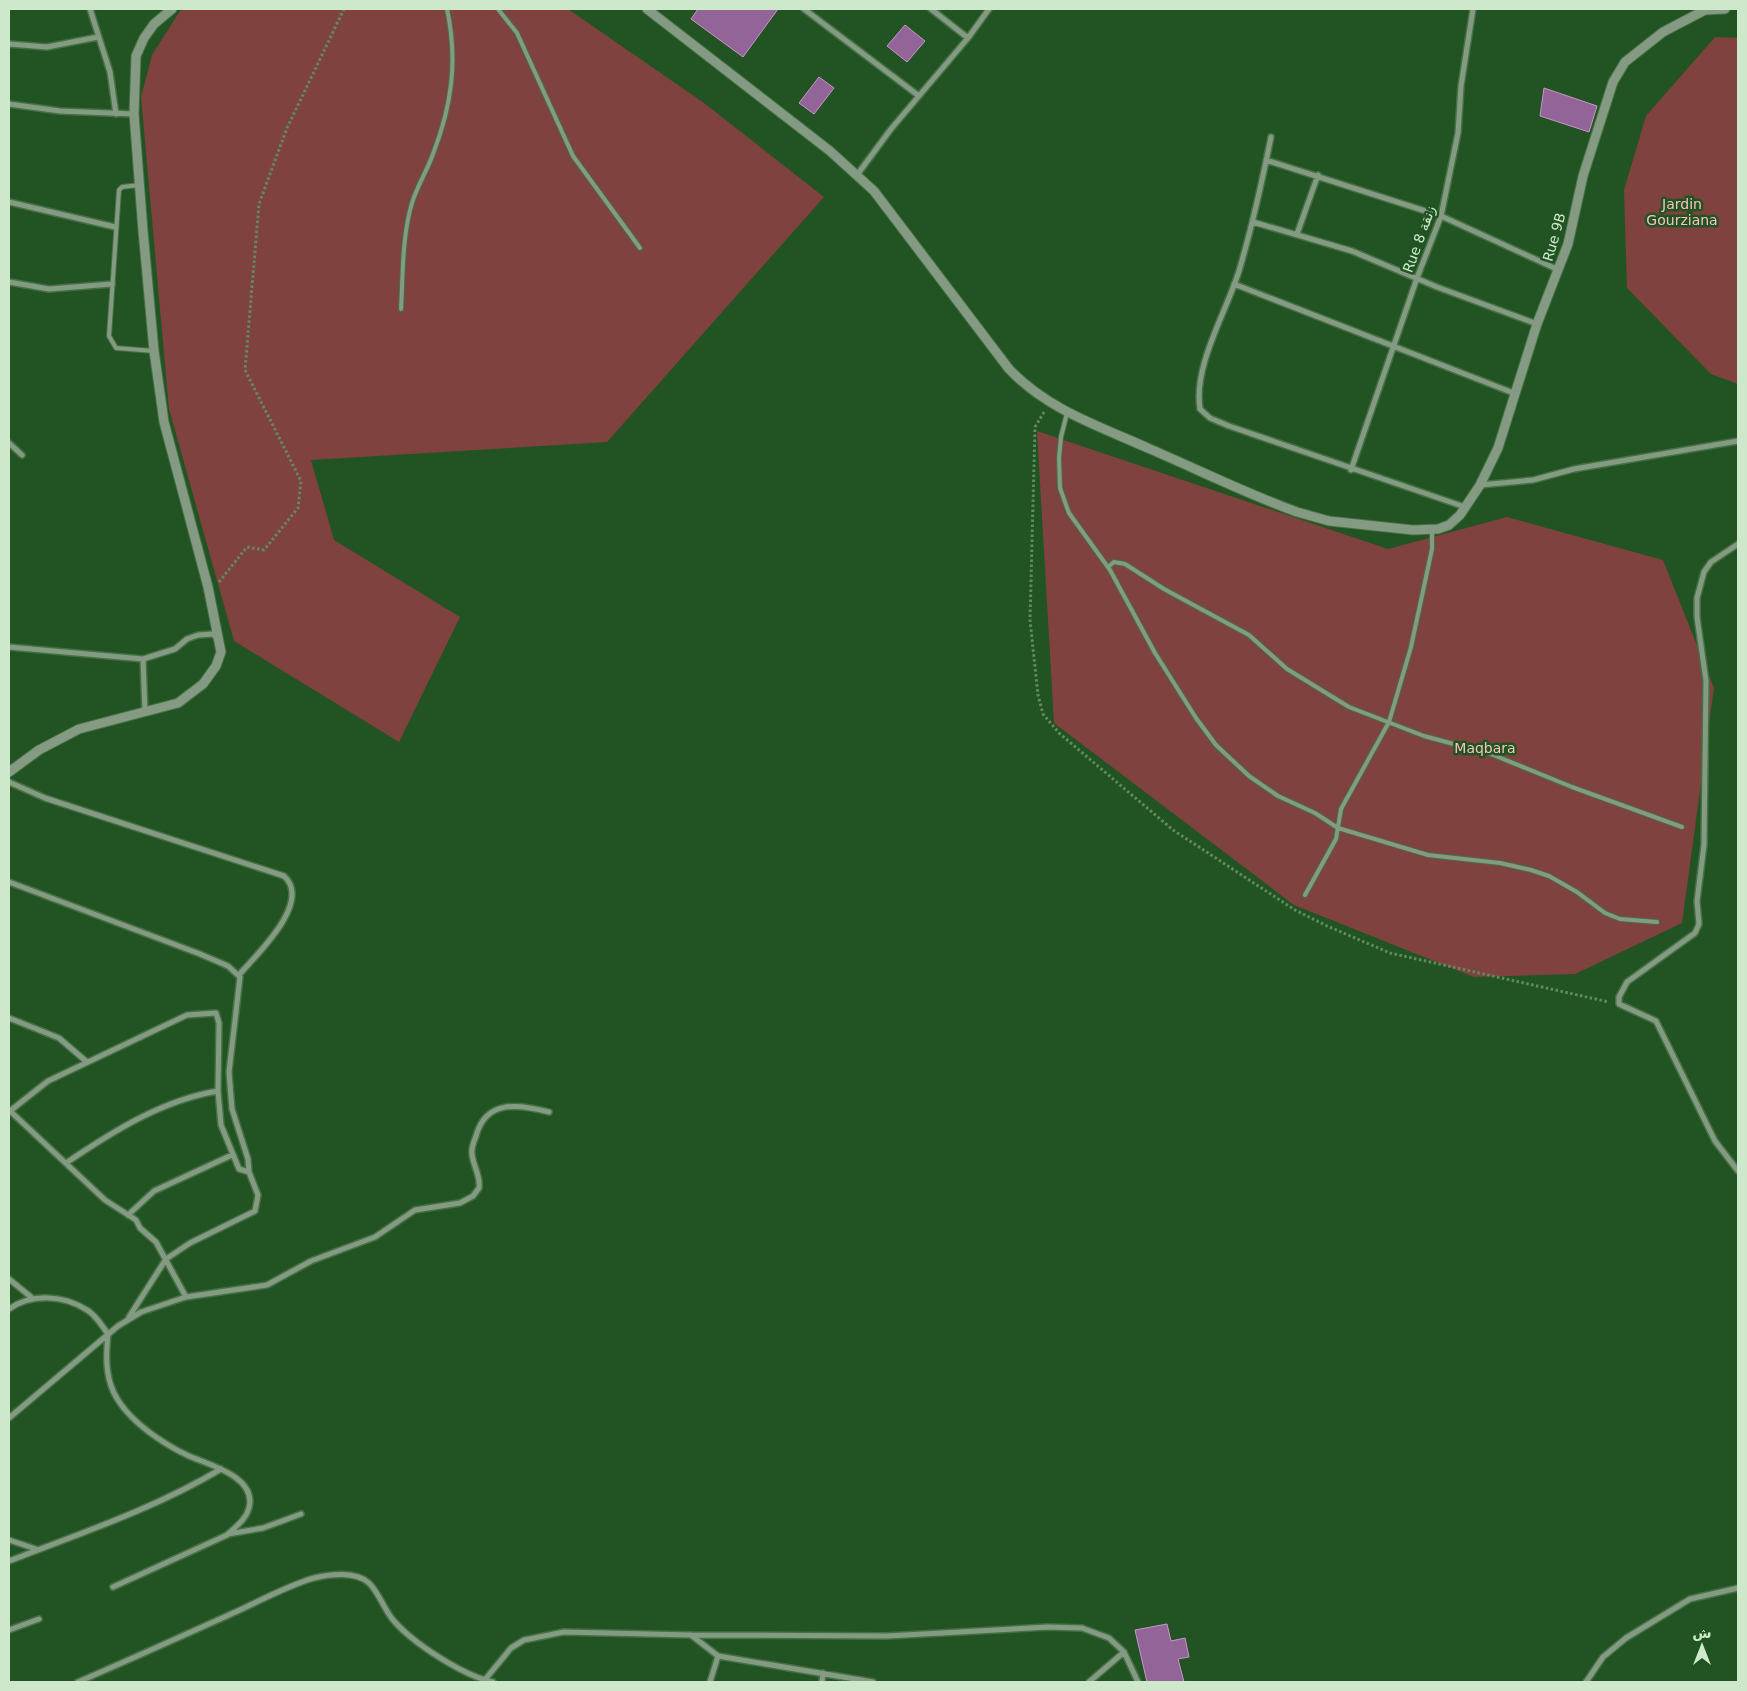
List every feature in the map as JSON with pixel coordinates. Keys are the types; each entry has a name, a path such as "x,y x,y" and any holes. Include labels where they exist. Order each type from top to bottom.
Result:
{"street":[{"path":"90,9 110,72 116,114"},
{"path":"9,772 39,750 79,729 178,703 203,684 219,660 220,641 210,594 164,422 154,351 134,114 136,56 154,24 172,9"},
{"path":"647,9 764,102 822,145 857,175 889,210 1009,369 1049,403 1067,413 1297,512 1329,521 1374,527 1432,530"},
{"path":"804,9 919,96"},
{"path":"931,9 968,38"},
{"path":"857,175 919,96 968,38 989,9"},
{"name":"Rue 8 زنقة","path":"1351,470 1416,278 1441,216 1458,133 1461,86 1473,9"},
{"name":"Rue 9B","path":"1432,530 1454,522 1466,508 1480,485 1498,448 1537,324 1559,270 1573,226 1583,176 1612,82 1625,62 1635,52 1680,21 1701,10 1725,9"},
{"path":"9,44 47,47 98,38"},
{"path":"9,104 60,110 134,114"},
{"path":"1271,137 1253,222 1234,284 1199,383 1200,409 1210,418 1229,426 1351,470 1466,508"},
{"path":"1266,160 1318,175 1441,216 1559,270"},
{"path":"1297,234 1318,175"},
{"path":"9,202 115,227"},
{"path":"1253,222 1352,251 1510,316 1537,324"},
{"path":"9,282 49,289 112,284"},
{"path":"1234,284 1516,394"},
{"path":"1480,485 1533,480 1574,469 1738,441"},
{"path":"9,443 22,455"},
{"path":"1738,544 1711,562 1704,572 1696,598 1696,617 1706,681 1704,845 1697,901 1699,924 1695,933 1627,982 1619,997 1619,1004 1656,1021 1715,1141 1738,1171"},
{"path":"9,647 143,659 175,649 187,639 198,635 213,634 220,641"},
{"path":"143,659 145,712"},
{"path":"9,782 45,798 284,876 293,888 294,896 288,912 239,975 240,988 228,1072 232,1109 248,1159 249,1172 258,1195 255,1211 190,1243 166,1259 127,1319"},
{"path":"9,882 200,954 228,966 239,975"},
{"path":"186,1297 156,1242 140,1228 136,1220 105,1200 9,1110 48,1081 187,1015 216,1013 220,1022 218,1091 221,1125 239,1169 249,1172"},
{"path":"9,1018 59,1038 87,1062"},
{"path":"66,1163 111,1132 197,1094 218,1091"},
{"path":"9,1418 127,1319 156,1306 186,1297 267,1285 311,1261 379,1234 415,1210 451,1206 467,1200 479,1188 479,1179 471,1153 480,1122 484,1117 510,1107 528,1107 550,1112"},
{"path":"128,1215 154,1191 232,1155"},
{"path":"9,1279 31,1298"},
{"path":"9,1309 31,1298 46,1298 74,1304 89,1311 108,1334 106,1348 108,1378 115,1394 130,1415 157,1438 187,1455 221,1469 242,1484 248,1491 248,1510 242,1521 227,1535"},
{"path":"9,1561 36,1549 134,1514 190,1487 221,1469"},
{"path":"113,1587 227,1535 263,1528 301,1514"},
{"path":"9,1540 36,1549"},
{"path":"78,1682 312,1578 330,1575 363,1579 378,1594 394,1621 411,1637 444,1659 483,1681 493,1682"},
{"path":"1586,1682 1603,1657 1626,1638 1690,1599 1738,1588"},
{"path":"9,1630 39,1619"},
{"path":"483,1681 511,1648 524,1640 542,1635 587,1631 691,1635 887,1636 1065,1627 1096,1632 1109,1638 1124,1652 1138,1682"},
{"path":"691,1635 718,1656 874,1682"},
{"path":"1089,1682 1124,1652"},
{"path":"710,1682 718,1656"},
{"path":"822,1682 823,1673"}],"lane":[{"path":"400,309 411,205 433,155 445,121 453,81 451,29 446,9"},
{"path":"498,9 517,33 573,156 640,248"},
{"path":"140,185 122,186 118,190 109,336 116,348 154,351"},
{"path":"1067,413 1060,437 1059,458 1060,488 1069,513 1108,567 1155,653 1196,718 1216,744 1264,787 1278,796 1315,813 1338,828 1428,856 1500,863 1531,870 1556,880 1578,892 1605,913 1620,919 1657,922"},
{"path":"1304,895 1336,839 1341,809 1389,722 1411,647 1432,549 1432,530"},
{"path":"1108,567 1114,562 1126,564 1164,589 1249,635 1287,669 1349,707 1424,736 1491,754 1572,787 1682,827"}],"path":[{"path":"210,594 247,547 264,550 298,508 300,481 288,452 245,370 259,204 287,128 344,9"},
{"path":"1049,403 1035,427 1030,620 1038,695 1043,714 1059,732 1173,830 1296,910 1327,926 1390,953 1619,1004"}],"green space":[{"path":"187,9 568,9 704,103 824,197 607,442 311,460 334,540 460,617 399,742 234,641 169,409 141,97 152,55 180,11"},
{"name":"Jardin Gourziana","path":"1715,37 1738,38 1738,384 1711,374 1627,288 1624,190 1646,116"},
{"name":"Maqbara","path":"1037,431 1388,549 1507,517 1663,560 1714,688 1682,923 1575,974 1474,977 1294,905 1054,723"}],"building":[{"path":"698,9 778,9 743,57 691,19"},
{"path":"905,25 925,41 907,62 887,46"},
{"path":"819,77 834,88 814,114 799,103"},
{"path":"1544,88 1597,106 1589,132 1540,116"},
{"path":"1167,1624 1171,1641 1185,1638 1189,1657 1178,1659 1184,1682 1147,1682 1135,1630"}]}
